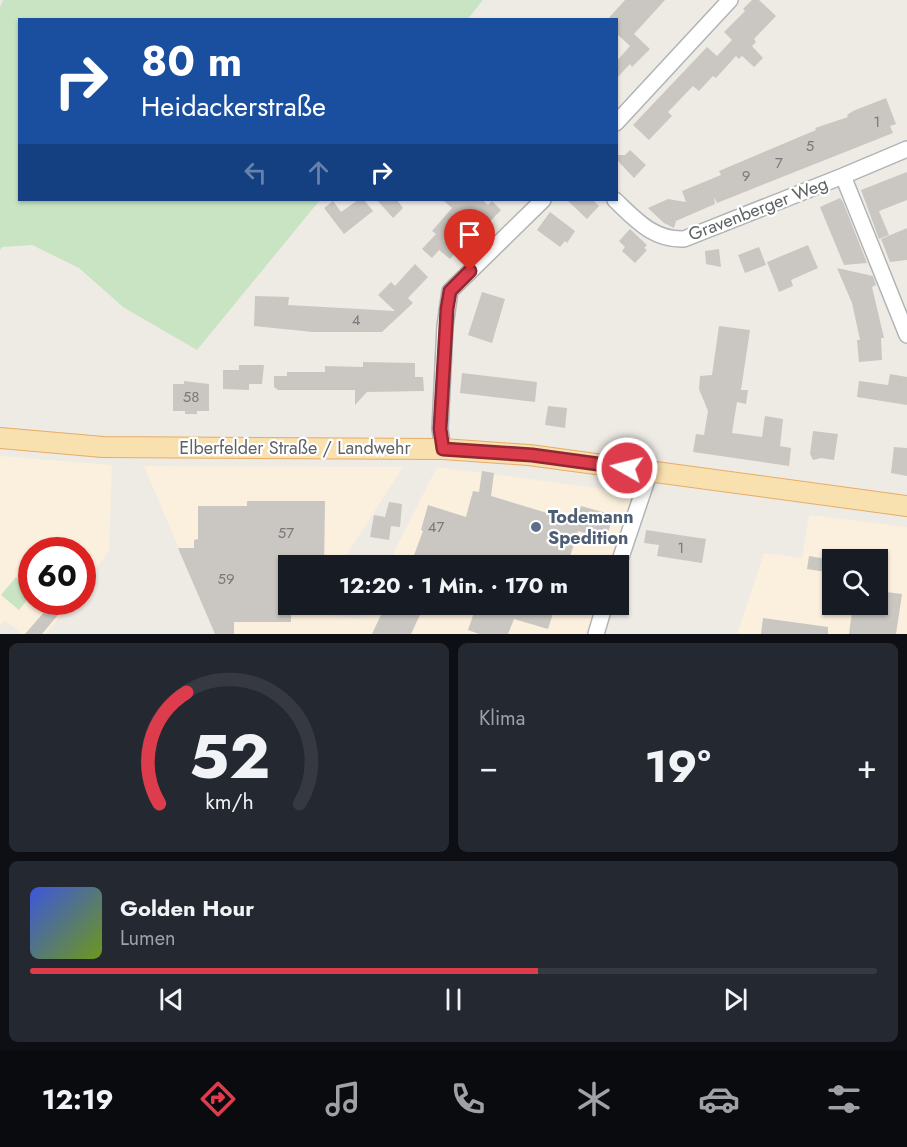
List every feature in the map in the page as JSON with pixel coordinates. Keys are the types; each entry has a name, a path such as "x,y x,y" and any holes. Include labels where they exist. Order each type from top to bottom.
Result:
{"main road":[{"name":"Elberfelder Straße / Landwehr","path":"1,438 103,447 443,449 532,455 907,506"}],"street":[{"path":"618,121 730,0"},
{"name":"Gravenberger Weg","path":"616,201 653,233 668,240 684,239 907,149"},
{"name":"Gravenberger Weg","path":"843,176 907,336"},
{"path":"443,449 440,429 445,326 450,291 542,201"},
{"path":"622,555 650,471"},
{"path":"596,634 602,615"}],"shaded area":[{"path":"0,456 112,465 109,551 96,568 96,537 18,537 18,615 61,615 46,634 22,634 5,620 0,626"},
{"path":"144,466 403,467 346,555 278,555 278,615 332,615 359,619 361,615 596,615 589,634 215,634"},
{"path":"437,467 634,493 614,555 393,555"},
{"path":"809,515 907,527 907,634 737,634 764,553 802,558"}],"green space":[{"path":"3,0 483,0 469,18 18,18 18,201 319,201 197,350 123,307 79,268 32,245 2,247 0,250 0,7"},
{"path":"16,577 18,579 18,609 1,595"}],"building":[{"path":"625,0 665,0 634,34 650,49 632,67 630,64 618,77 618,60 630,46 618,35 618,18 609,18"},
{"path":"752,0 759,0 776,16 754,39 756,42 752,46 763,58 754,67 742,56 739,59 736,56 716,78 713,76 699,91 693,86 668,112 672,116 649,140 633,125 707,47 717,56 732,40 724,32 745,11 743,9"},
{"path":"886,98 896,124 890,126 893,133 717,203 714,197 715,204 676,221 674,228 664,223 648,208 668,199 686,202 682,191 721,175 719,171 816,130 815,128 848,117 847,115 853,111"},
{"path":"630,150 646,165 634,178 618,161 618,155 625,155"},
{"path":"907,172 907,200 879,211 889,235 879,239 861,190"},
{"path":"840,198 867,263 844,265 820,207"},
{"path":"333,201 341,212 357,201 365,201 373,211 344,234 324,208"},
{"path":"378,201 398,201 403,208 393,218"},
{"path":"444,201 483,201 488,205 492,201 501,210 474,238 471,235 450,259 439,250 432,258 422,249 436,234 432,231 452,208"},
{"path":"568,201 594,201 599,206 587,219"},
{"path":"550,212 575,231 567,243 565,241 560,247 537,230"},
{"path":"907,228 907,260 890,262 881,239"},
{"path":"630,229 647,245 644,248 647,250 635,263 622,251 625,247 619,241"},
{"path":"808,245 818,268 791,280 793,286 779,292 767,262"},
{"path":"759,247 766,265 745,273 738,255"},
{"path":"719,249 721,267 706,264 705,251"},
{"path":"415,264 428,277 408,298 413,303 382,332 313,332 254,326 255,296 289,297 288,305 395,311 378,295 391,282 395,286"},
{"path":"837,268 873,276 876,285 872,287 884,338 881,338 882,360 859,362 857,340 860,340 852,303"},
{"path":"482,292 505,299 492,343 468,335"},
{"path":"719,326 750,330 741,390 748,390 746,404 737,402 732,433 762,437 765,416 783,419 780,446 791,448 789,466 693,452 696,434 704,435 708,411 699,389 700,376 712,375"},
{"path":"363,362 415,363 415,377 423,377 424,391 367,392 355,405 355,390 278,390 274,387 274,376 287,376 287,372 325,372 325,366 363,367"},
{"path":"239,365 264,365 262,384 249,384 249,390 223,389 223,370 239,370"},
{"path":"462,373 537,382 535,402 460,393"},
{"path":"890,374 907,377 907,405 857,397 859,381 888,385"},
{"path":"184,381 209,384 209,411 185,414 185,411 173,411 173,384 184,384"},
{"path":"548,406 567,408 565,428 545,425"},
{"path":"813,431 838,434 834,460 821,458 813,460 810,454"},
{"path":"894,447 907,448 907,476 891,473"},
{"name":"Todemann Spedition","path":"482,471 494,473 491,496 577,522 581,506 613,515 606,540 578,531 570,555 414,555 423,531 421,530 428,505 466,517 473,491 479,492"},
{"path":"247,501 325,501 324,555 278,555 278,615 291,615 291,622 234,622 234,634 215,634 178,548 194,548 194,540 198,539 198,506 247,506"},
{"path":"389,502 402,504 400,527 391,526 389,540 370,537 374,515 385,517"},
{"path":"646,530 706,539 702,563 657,556 659,545 644,543"},
{"path":"809,556 822,558 822,571 807,569"},
{"path":"888,592 902,594 896,634 849,634 852,615 888,615"},
{"path":"42,615 58,615 42,634 25,634"},
{"path":"381,615 420,615 411,634 372,634"},
{"path":"473,615 552,615 548,629 514,619 508,634 479,634 468,630"},
{"path":"763,618 828,627 828,634 761,634"}],"place":[{"name":"Todemann Spedition","path":"536,527"}],"route":[{"path":"470,271 450,291 447,309 440,429 443,449 532,455 627,468"}]}
